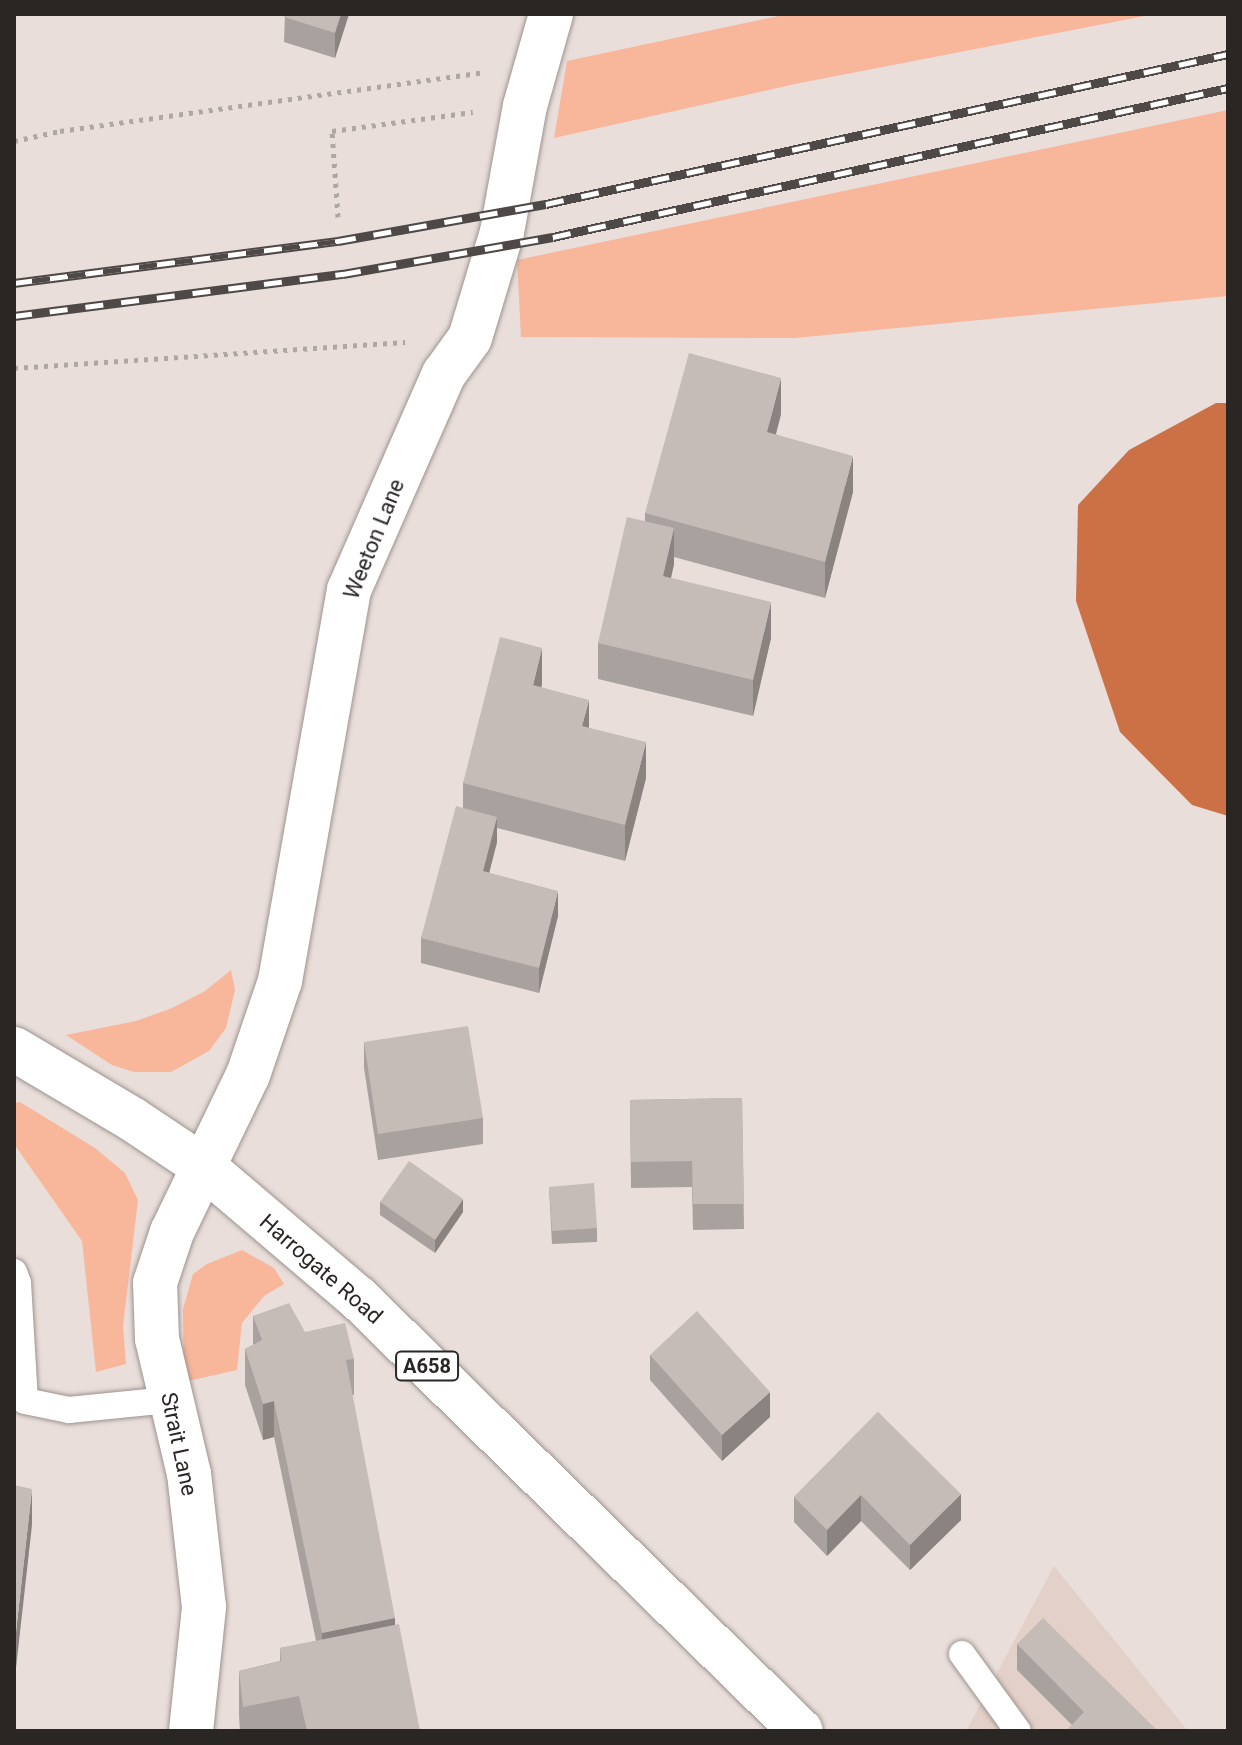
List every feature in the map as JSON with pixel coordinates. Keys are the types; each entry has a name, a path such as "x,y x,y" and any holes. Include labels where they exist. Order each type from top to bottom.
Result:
{"main road":[{"name":"Weeton Lane","path":"204,1167 248,1075 280,981 349,590 444,374 470,338 502,232 525,106 551,14"},
{"name":"Harrogate Road","path":"14,1049 132,1119 204,1167 358,1298 801,1731"},
{"name":"Strait Lane","path":"191,1731 204,1607 189,1474 157,1339 155,1283 172,1232 204,1167"}],"lane":[{"path":"14,1272 18,1283 25,1401 69,1410 169,1400"},
{"path":"962,1654 1018,1731"}],"path":[{"path":"14,141 60,131 459,74 537,69"},
{"path":"338,217 332,131 420,119"},
{"path":"14,368 470,338"}],"shaded area":[{"path":"788,14 1155,14 795,84 554,138 567,61"},
{"path":"1228,110 1228,296 795,338 521,337 517,260"},
{"path":"1216,403 1228,403 1228,816 1192,805 1120,732 1076,601 1078,505 1129,450"},
{"path":"231,970 235,990 226,1028 209,1051 171,1072 134,1072 112,1065 66,1035 136,1021 172,1008 205,991"},
{"path":"20,1102 95,1148 125,1173 138,1200 123,1326 126,1364 96,1372 82,1241 14,1144 14,1103"},
{"path":"242,1250 274,1268 284,1284 264,1296 242,1323 237,1370 184,1382 183,1309 193,1274 207,1264"},
{"path":"1054,1566 1188,1731 966,1731"}],"building":[{"path":"285,14 341,14 335,33 284,17"},
{"path":"689,353 781,378 767,432 853,456 825,562 645,513"},
{"path":"627,517 674,528 663,576 771,602 753,680 598,643"},
{"path":"500,637 542,648 533,685 589,700 582,726 646,742 625,825 463,783"},
{"path":"456,806 497,817 483,871 558,891 539,968 421,938"},
{"path":"468,1026 483,1118 378,1134 364,1042"},
{"path":"742,1098 744,1204 693,1204 692,1161 631,1162 630,1100"},
{"path":"409,1161 463,1199 435,1240 380,1202"},
{"path":"594,1183 597,1228 552,1231 549,1187"},
{"path":"289,1303 305,1332 345,1323 354,1359 346,1360 395,1618 322,1633 274,1401 263,1404 245,1349 262,1340 253,1316"},
{"path":"697,1311 770,1392 722,1435 650,1355"},
{"path":"878,1412 961,1494 910,1545 861,1495 827,1530 794,1497"},
{"path":"14,1485 32,1489 14,1650"},
{"path":"1043,1618 1158,1731 1066,1731 1084,1712 1017,1644"},
{"path":"399,1624 420,1731 307,1731 299,1696 243,1707 239,1671 281,1661 280,1648"}],"railway":[{"path":"14,283 338,241 546,204 1228,54"},
{"path":"14,316 343,274 553,237 1228,88"}]}
